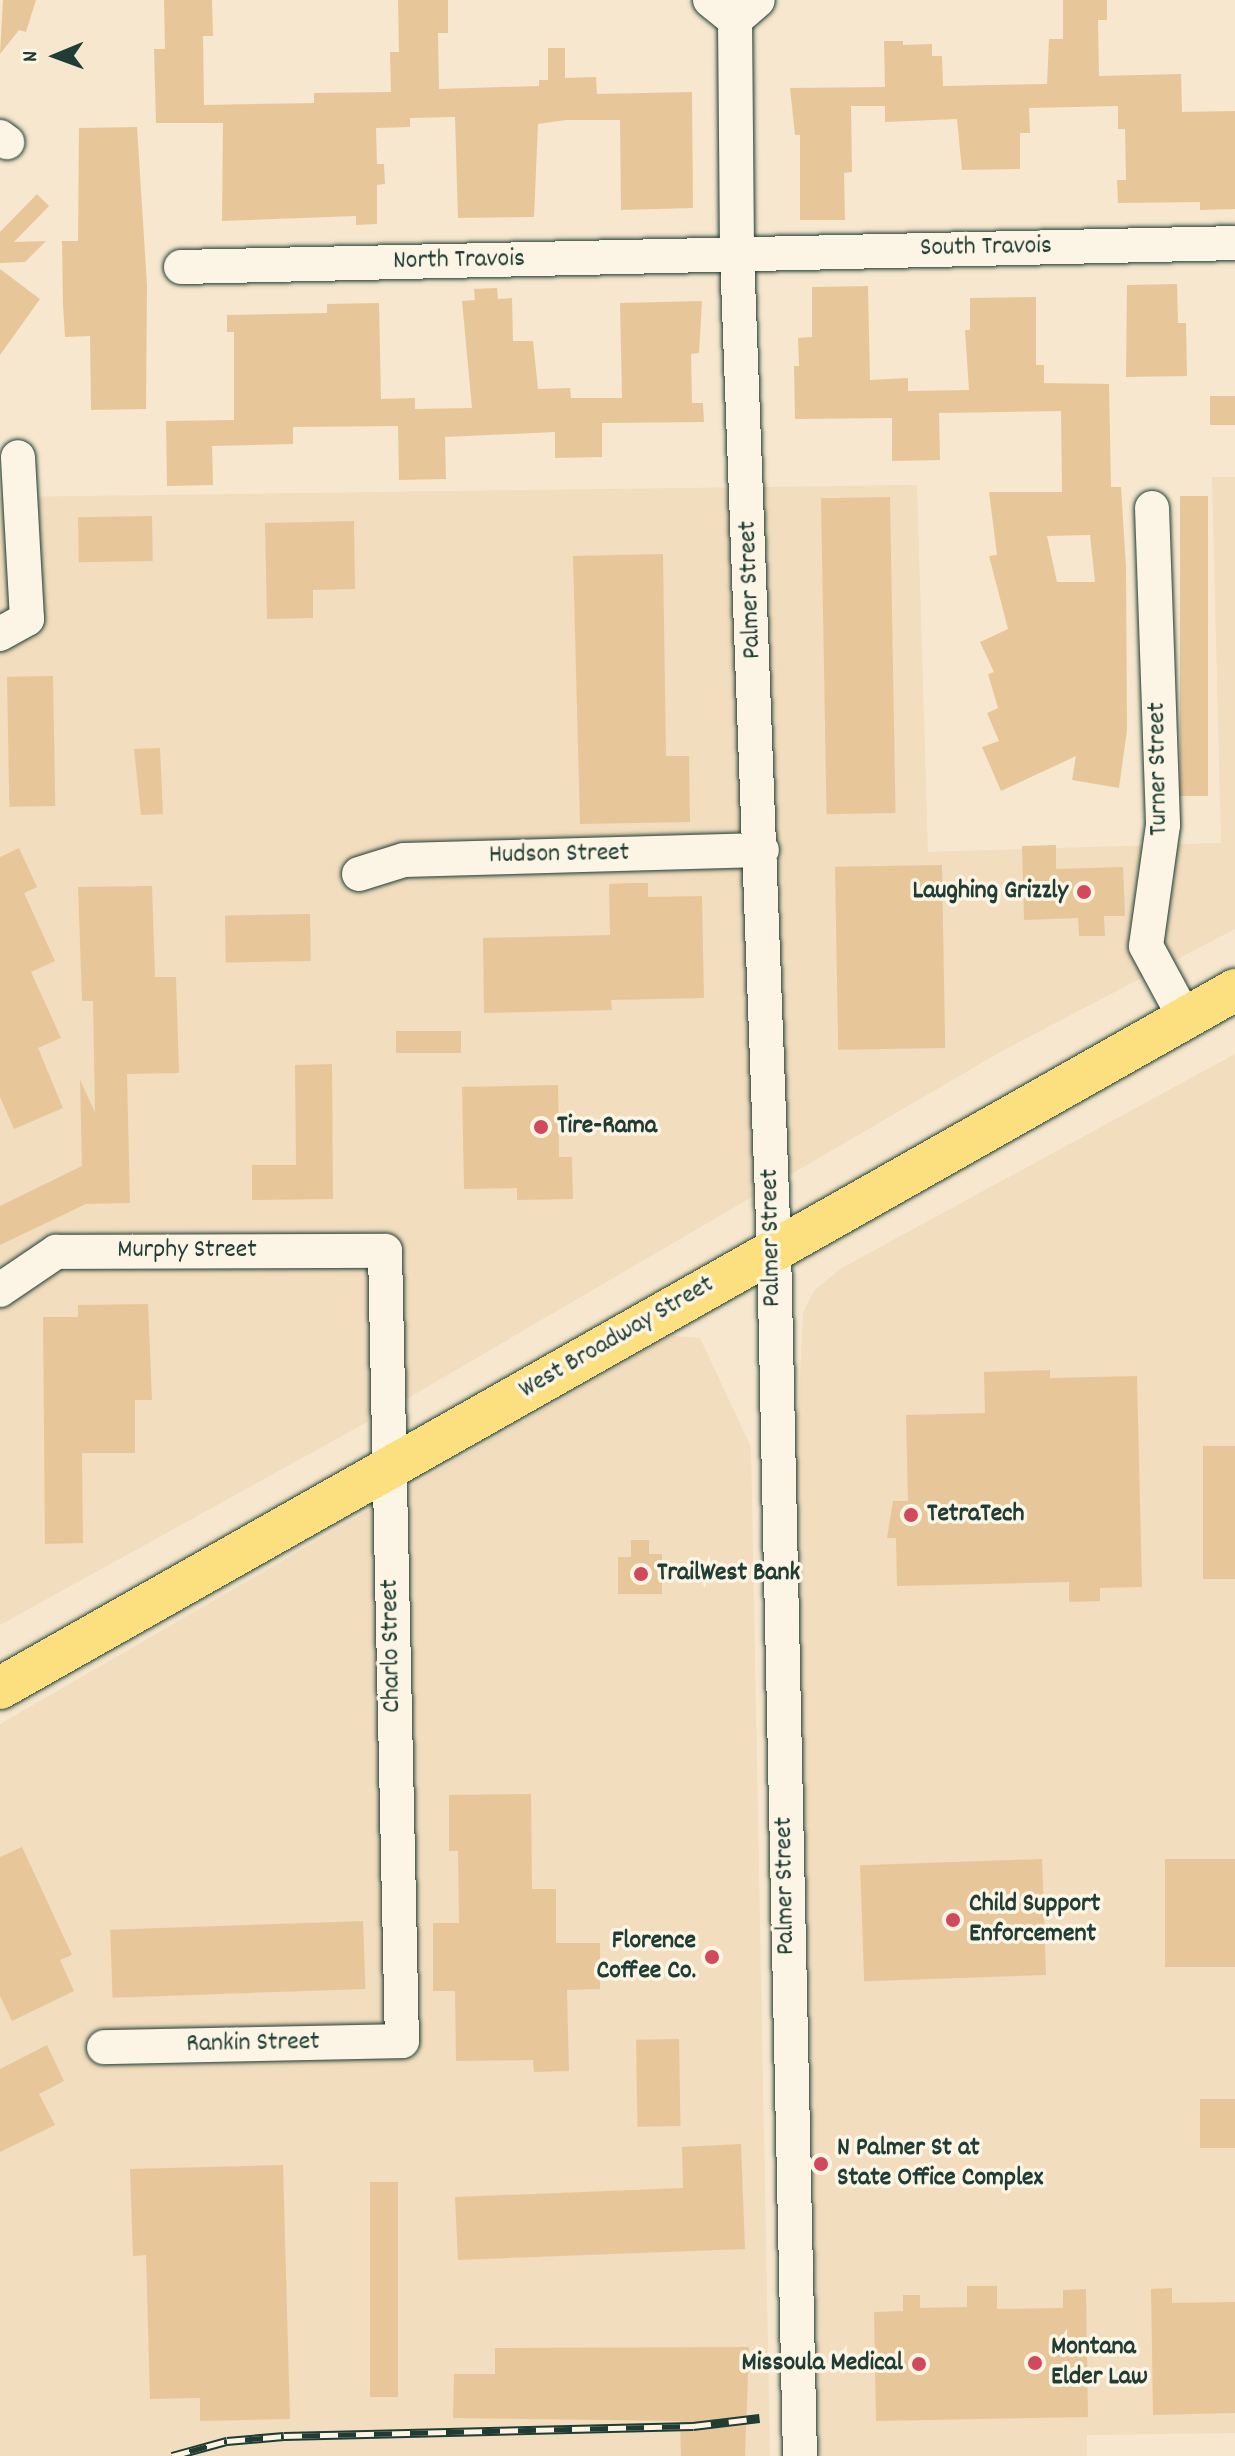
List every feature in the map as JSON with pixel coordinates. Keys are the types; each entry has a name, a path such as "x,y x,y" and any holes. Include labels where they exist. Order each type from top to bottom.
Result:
{"main road":[{"name":"West Broadway Street","path":"0,1688 1235,990"}],"street":[{"name":"Palmer Street","path":"734,7 737,254 762,850 774,1248 800,2456"},
{"name":"South Travois","path":"737,254 1235,243"},
{"name":"North Travois","path":"181,267 737,254"},
{"path":"0,634 27,619 18,457"},
{"name":"Turner Street","path":"1152,508 1163,825 1146,946 1185,1018"},
{"name":"Hudson Street","path":"359,874 404,860 762,850"},
{"name":"Charlo Street","path":"385,1251 402,2041"},
{"name":"Murphy Street","path":"0,1290 56,1252 385,1251"},
{"name":"Rankin Street","path":"104,2047 402,2041"}],"shaded area":[{"path":"1212,477 1235,477 1235,929 1002,1051 360,1426 0,1625 0,497 917,485 928,852 1221,843"},
{"path":"1235,1054 1235,2433 1087,2435 1087,2456 820,2456 796,1467 803,1312 814,1291 840,1269"},
{"path":"671,1336 700,1338 751,1447 770,2456 0,2456 0,1724"}],"building":[{"path":"3,0 36,0 26,32 19,30 0,54"},
{"path":"164,0 212,0 213,36 203,36 204,105 314,103 314,93 391,92 390,52 399,52 398,0 448,0 448,33 438,33 439,89 539,86 539,80 548,80 548,48 565,48 565,78 596,77 597,94 692,92 693,208 621,210 620,120 566,120 538,124 534,217 458,218 455,117 410,118 410,127 376,128 377,164 384,164 385,184 377,185 377,224 356,225 356,216 222,221 223,123 156,123 154,49 165,49"},
{"path":"1063,0 1107,0 1107,20 1098,20 1099,76 1181,74 1182,112 1235,111 1235,209 1200,210 1200,202 1118,203 1117,180 1126,180 1125,129 1118,129 1118,106 1029,108 1030,133 1020,133 1020,169 962,170 957,119 885,122 885,106 851,106 852,172 844,173 845,220 800,220 800,135 795,135 790,88 885,87 884,41 903,41 903,45 932,44 932,56 942,56 943,86 1047,84 1049,39 1063,39"},
{"path":"137,127 147,285 146,409 91,410 90,336 65,337 63,305 62,241 78,241 79,128"},
{"path":"37,194 49,206 14,242 46,241 25,262 0,263 0,232"},
{"path":"0,269 40,299 0,355"},
{"path":"1177,284 1178,323 1186,323 1187,376 1126,377 1127,285"},
{"path":"868,286 870,380 908,378 908,391 969,390 965,330 970,330 970,298 1036,297 1036,365 1044,365 1044,383 1109,384 1111,487 1121,487 1126,567 1127,730 1119,788 1072,780 1076,756 1001,791 982,747 999,741 987,713 998,708 988,674 994,672 980,642 1008,629 989,556 997,555 989,492 1062,492 1061,411 939,413 940,460 892,461 892,418 795,419 794,366 799,366 798,338 812,337 812,287","holes":["1090,535 1095,582 1057,582 1047,536"]},
{"path":"497,288 498,299 512,298 513,341 533,341 538,389 570,388 571,398 622,398 620,303 702,301 699,353 691,354 692,403 703,403 704,422 602,423 602,457 555,458 555,432 445,437 446,479 399,480 398,426 293,427 293,444 212,446 213,485 167,486 166,421 234,420 234,332 227,332 227,315 327,313 327,304 379,303 381,399 415,398 415,409 472,408 462,301 475,300 474,289"},
{"path":"1210,396 1235,396 1235,425 1210,425"},
{"path":"1180,496 1208,496 1208,796 1180,796"},
{"path":"890,497 896,813 827,814 821,498"},
{"path":"152,516 153,561 79,562 78,517"},
{"path":"354,521 355,589 313,590 313,618 267,619 265,523"},
{"path":"663,554 666,756 689,756 690,822 580,824 573,556"},
{"path":"53,676 55,806 9,807 7,677"},
{"path":"160,748 163,814 141,815 134,749"},
{"path":"1056,845 1056,869 1123,867 1125,916 1104,916 1105,936 1079,936 1078,918 1024,920 1022,846"},
{"path":"19,848 37,887 24,893 55,961 31,972 61,1038 38,1048 63,1108 14,1129 0,1097 0,857"},
{"path":"942,865 945,1048 838,1050 835,867"},
{"path":"648,883 648,897 702,896 704,998 611,1000 612,1010 484,1013 483,938 610,935 609,884"},
{"path":"152,886 155,977 176,977 179,1073 127,1074 130,1203 86,1204 0,1245 0,1206 82,1166 80,1080 95,1112 93,1001 82,1001 78,887"},
{"path":"310,914 311,961 226,962 225,915"},
{"path":"396,1031 461,1031 461,1053 396,1053"},
{"path":"332,1064 333,1199 252,1200 252,1165 296,1165 295,1065"},
{"path":"558,1085 559,1157 572,1157 573,1199 517,1200 517,1188 464,1189 462,1087"},
{"path":"148,1304 152,1400 135,1400 135,1453 82,1453 83,1543 45,1544 43,1317 78,1317 78,1305"},
{"path":"1050,1370 1050,1378 1137,1376 1142,1587 1100,1588 1100,1601 1069,1602 1069,1582 897,1586 896,1538 887,1538 893,1501 908,1501 906,1415 985,1413 984,1372"},
{"path":"1203,1446 1235,1446 1235,1579 1203,1579"},
{"path":"631,1540 649,1540 649,1554 662,1554 662,1594 618,1594 618,1557 631,1557"},
{"path":"531,1794 532,1889 556,1889 556,1943 600,1943 600,1989 567,1990 569,2071 534,2072 533,2060 456,2061 455,1991 433,1991 433,1923 459,1923 458,1851 449,1851 449,1795"},
{"path":"22,1847 72,1955 60,1960 74,1991 12,2021 0,1996 0,1857"},
{"path":"1042,1859 1046,1975 864,1981 860,1865"},
{"path":"1165,1859 1235,1859 1235,1967 1165,1967"},
{"path":"363,1921 365,1989 113,1998 110,1930"},
{"path":"679,2039 681,2126 638,2127 636,2040"},
{"path":"47,2045 64,2081 39,2094 55,2125 0,2152 0,2069"},
{"path":"1200,2099 1235,2099 1235,2148 1200,2148"},
{"path":"741,2144 745,2249 458,2260 455,2197 683,2188 682,2147"},
{"path":"283,2165 290,2419 200,2421 200,2398 150,2399 146,2255 133,2256 130,2169"},
{"path":"370,2182 398,2182 398,2397 370,2397"},
{"path":"967,2286 997,2286 997,2309 1063,2308 1063,2290 1086,2289 1088,2417 876,2421 874,2312 903,2311 903,2295 920,2295 920,2308 967,2307"},
{"path":"1172,2288 1172,2303 1235,2302 1235,2413 1153,2415 1151,2289"},
{"path":"749,2347 745,2456 681,2456 680,2421 453,2418 454,2374 495,2374 495,2348"}],"railway":[{"path":"172,2456 227,2441 284,2436 693,2426 760,2418"}],"place":[{"name":"Laughing Grizzly","path":"1084,892"},
{"name":"Tire-Rama","path":"541,1127"},
{"name":"TetraTech","path":"911,1515"},
{"name":"TrailWest Bank","path":"641,1574"},
{"name":"Child Support Enforcement","path":"953,1920"},
{"name":"Florence Coffee Co.","path":"712,1957"},
{"name":"N Palmer St at State Office Complex","path":"821,2164"},
{"name":"Montana Elder Law","path":"1035,2363"},
{"name":"Missoula Medical","path":"919,2364"}]}
